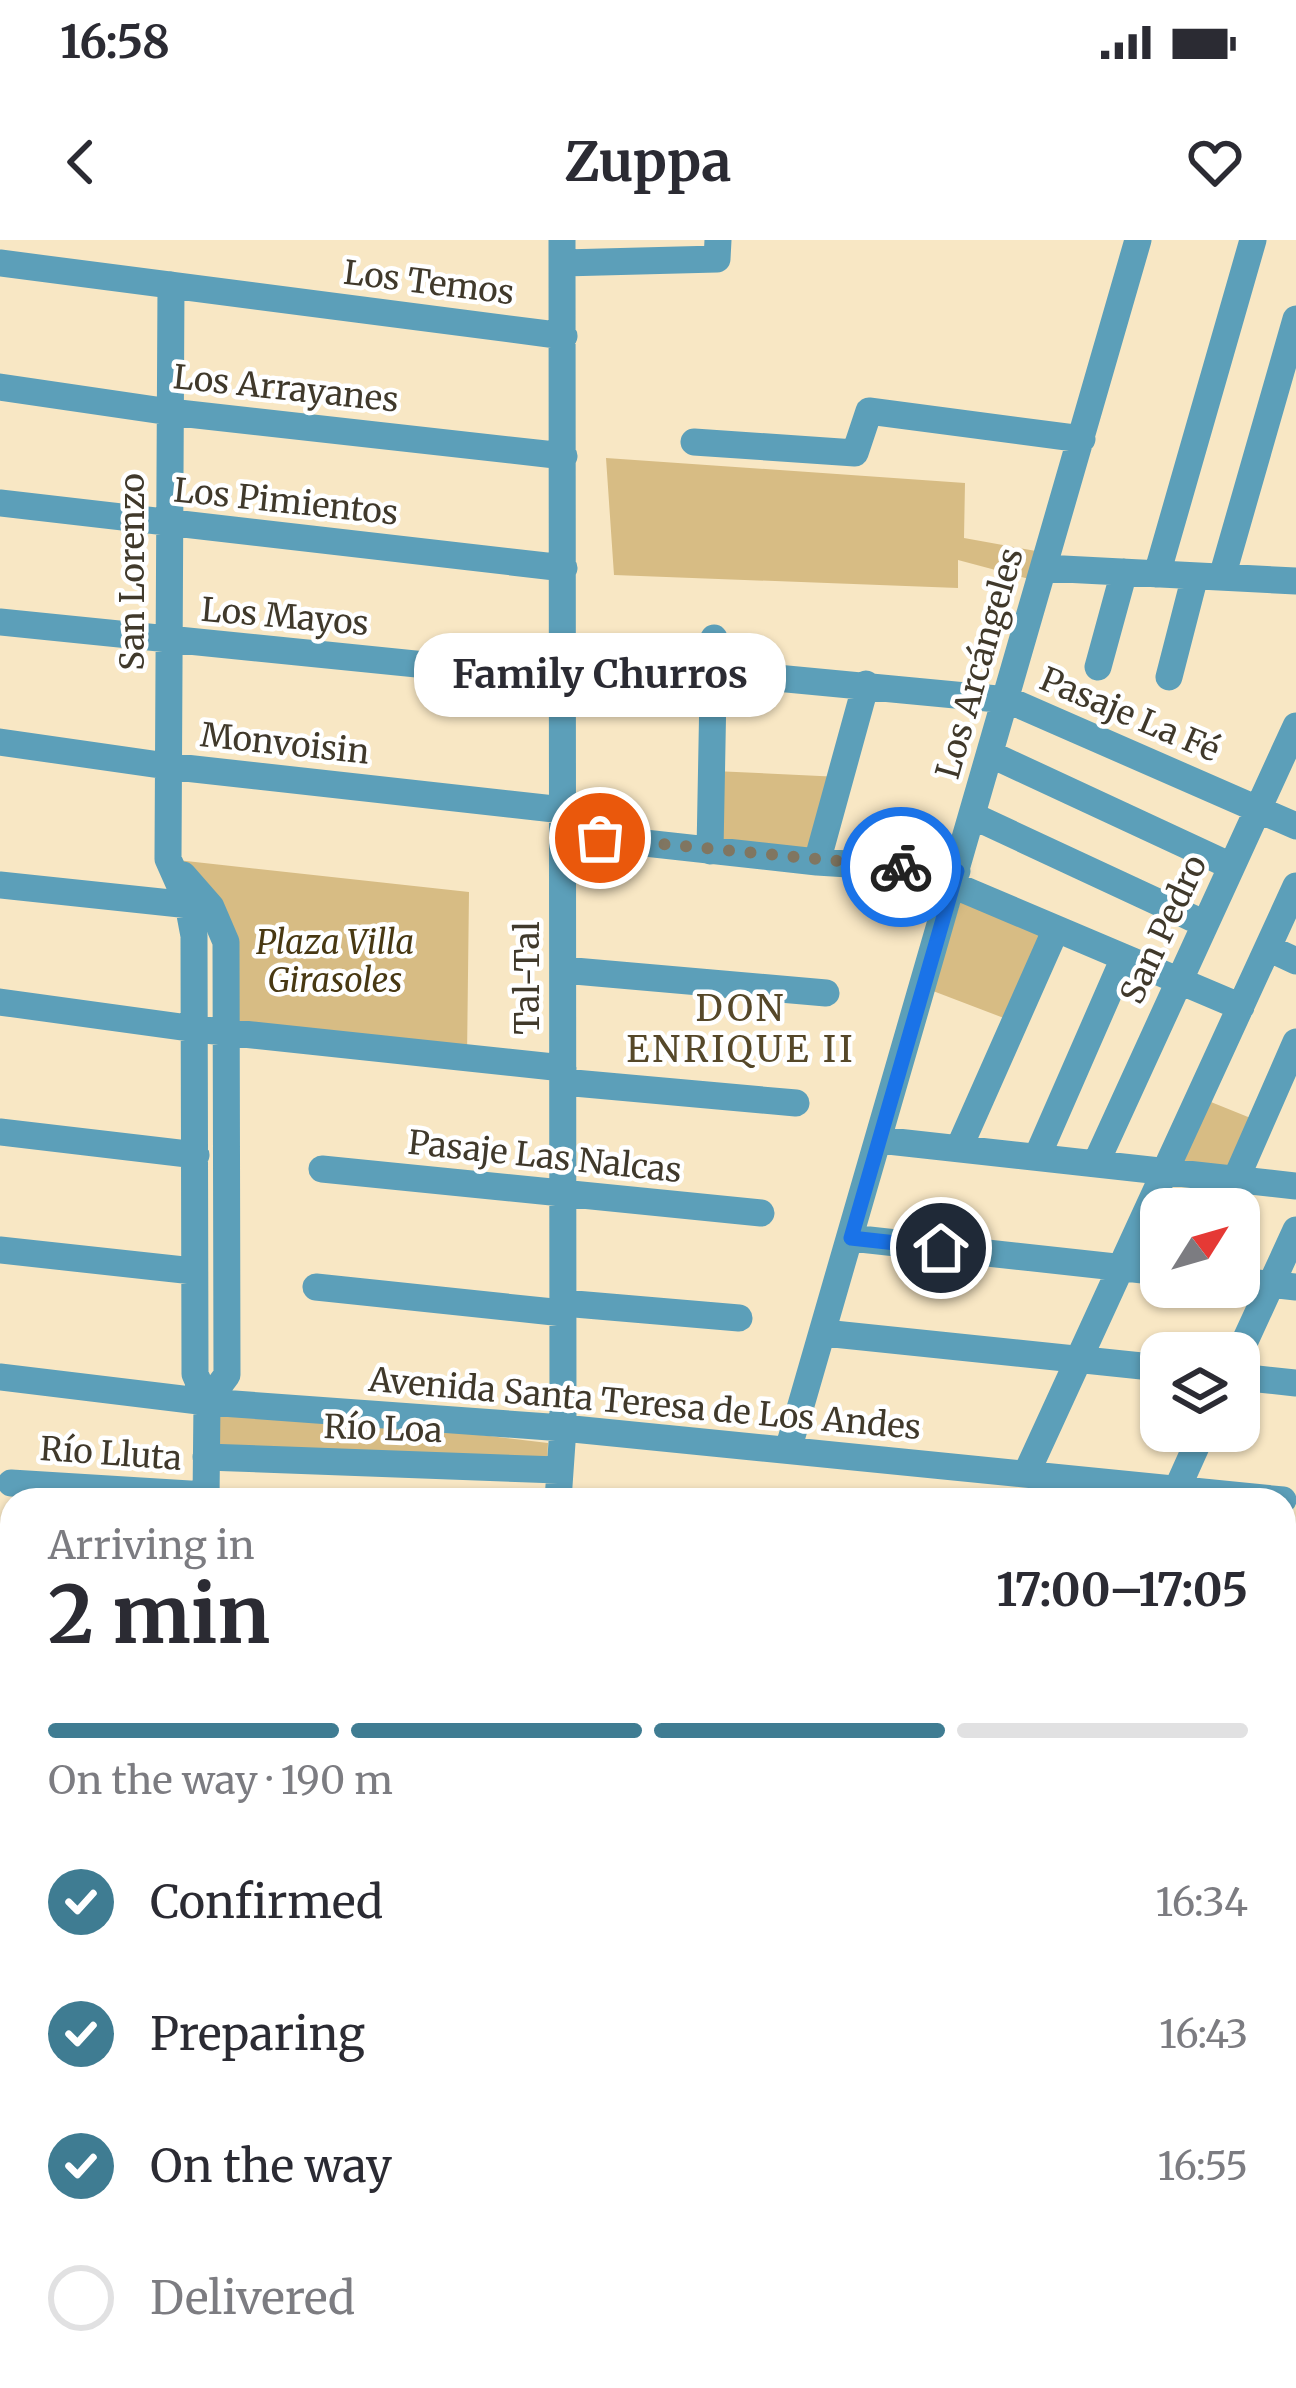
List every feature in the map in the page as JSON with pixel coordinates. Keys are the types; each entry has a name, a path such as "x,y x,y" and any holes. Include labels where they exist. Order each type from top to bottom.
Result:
{"street":[{"name":"Los Arcángeles","path":"788,1450 1138,240"},
{"path":"1157,574 1253,240"},
{"path":"562,252 717,249"},
{"name":"Tal-Tal","path":"558,1488 563,1428 562,252"},
{"name":"Los Temos","path":"0,263 564,336"},
{"name":"San Lorenzo","path":"171,285 168,859 226,943 227,1375 207,1402"},
{"path":"1169,676 1209,576 1296,320"},
{"name":"Los Arrayanes","path":"0,387 170,412 564,455"},
{"path":"694,442 855,453 869,411 1082,439"},
{"name":"Los Pimientos","path":"0,503 564,568"},
{"path":"1044,568 1295,576"},
{"path":"1098,667 1124,572"},
{"name":"Los Mayos","path":"0,622 564,680"},
{"path":"710,851 713,638"},
{"name":"Pasaje La Fé","path":"714,672 1008,700 1296,826"},
{"path":"817,862 866,684"},
{"name":"San Pedro","path":"1096,1163 1296,725"},
{"name":"Monvoisin","path":"0,742 563,822 710,851 955,878 1056,929 1241,1007"},
{"path":"990,754 1232,866"},
{"path":"973,816 1205,923"},
{"path":"0,885 200,906"},
{"path":"1026,1474 1295,892"},
{"name":"San Lorenzo","path":"200,906 194,936 193,1271 195,1375 207,1402 206,1488"},
{"path":"958,1148 1056,929"},
{"path":"1268,948 1296,961"},
{"path":"1037,1157 1124,958"},
{"path":"563,970 826,993"},
{"path":"0,1002 796,1103"},
{"path":"1236,1179 1296,1042"},
{"path":"0,1132 196,1155"},
{"path":"879,1140 1296,1186"},
{"name":"Pasaje Las Nalcas","path":"322,1169 761,1213"},
{"path":"1254,1332 1284,1286 1296,1230"},
{"path":"851,1238 1140,1270"},
{"path":"0,1250 193,1271"},
{"path":"316,1287 739,1318"},
{"path":"824,1333 1140,1366"},
{"name":"Avenida Santa Teresa de Los Andes","path":"0,1377 207,1402 788,1450 1026,1474 1114,1488"},
{"path":"1260,1379 1296,1382"},
{"path":"1177,1488 1194,1452"},
{"name":"Río Loa","path":"206,1457 558,1471"},
{"name":"Río Lluta","path":"11,1483 81,1488"}],"green space":[{"path":"606,458 965,483 964,538 1036,551 1029,579 958,560 958,588 614,575"},
{"path":"714,771 841,777 817,862 710,851"},
{"name":"Plaza Villa Girasoles","path":"168,859 469,892 467,1058 226,1032 226,943"},
{"path":"962,896 1048,932 1009,1020 933,991"},
{"path":"1206,1100 1258,1121 1235,1171 1175,1166"},
{"path":"207,1402 548,1443 547,1463 206,1457"}],"way so far":[{"path":"600,838 901,867"}],"place":[{"name":"Family Churros","path":"600,838"}],"district":[{"name":"DON ENRIQUE II","path":"741,1028"}],"route":[{"path":"901,867 957,871 851,1238 941,1248"}]}
